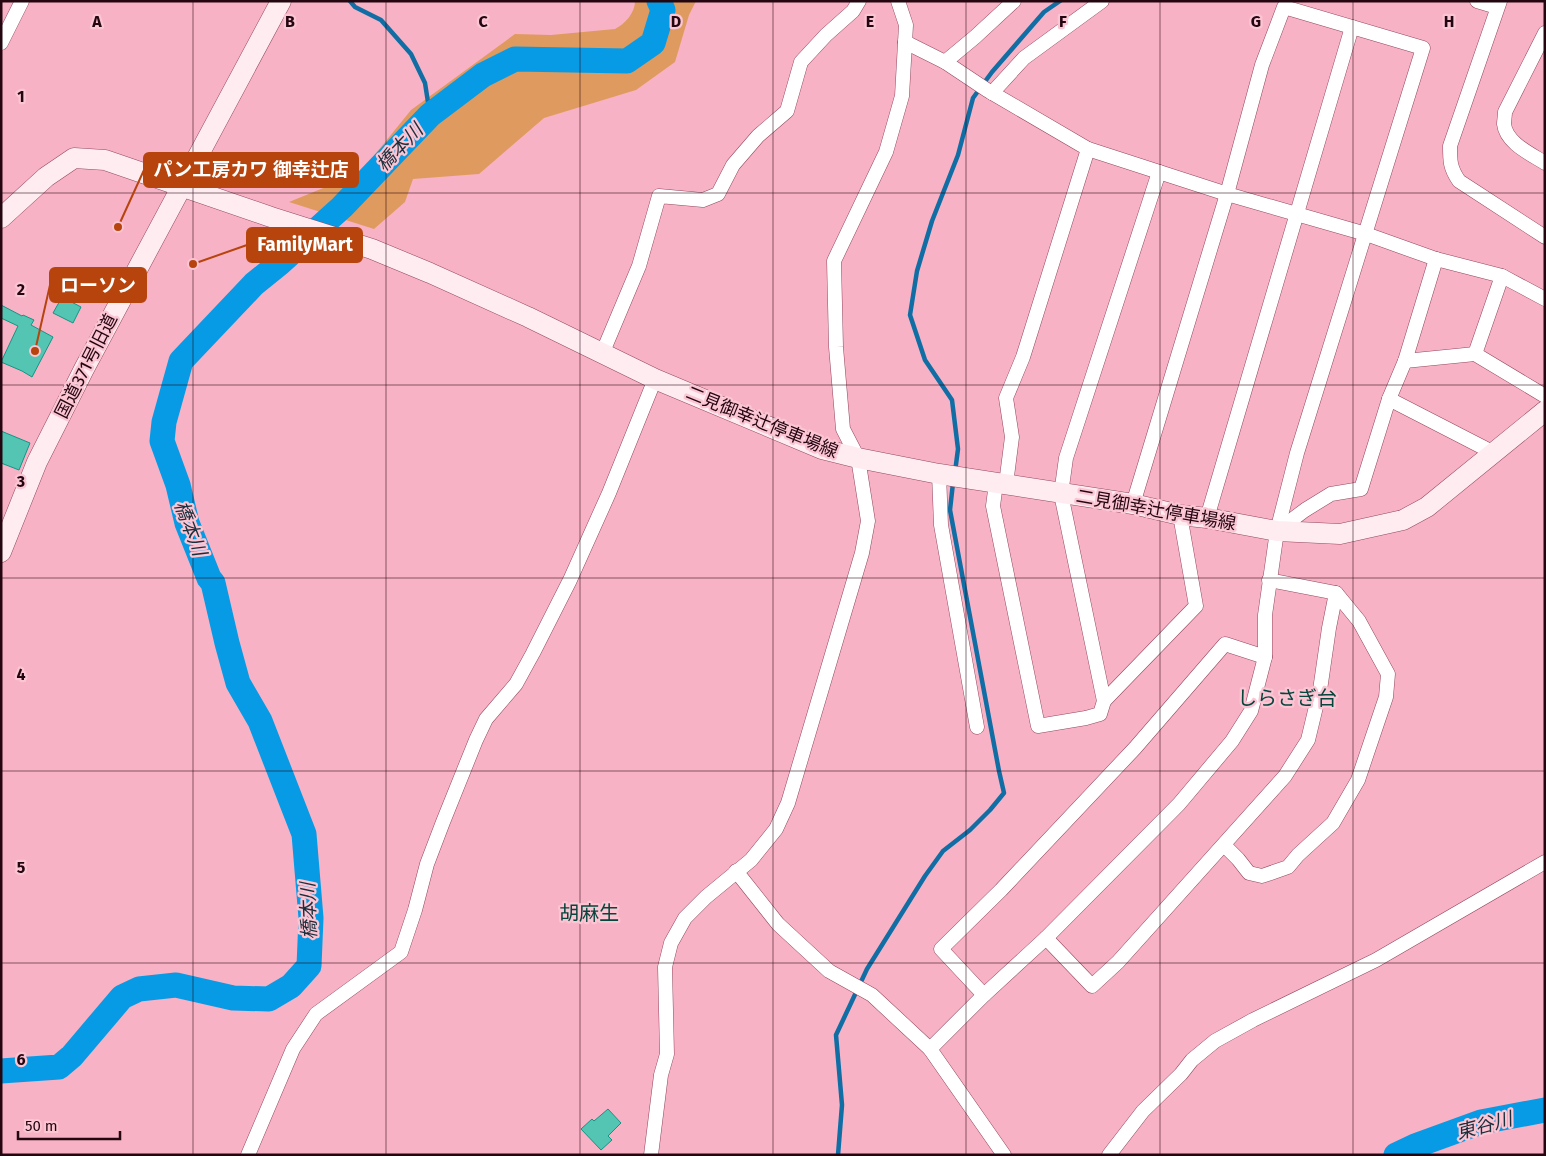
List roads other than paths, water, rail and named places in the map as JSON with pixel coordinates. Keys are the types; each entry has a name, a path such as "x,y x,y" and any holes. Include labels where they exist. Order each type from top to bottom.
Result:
{"main road":[{"name":"国道371号旧道","path":"1,552 37,462 84,369 281,1"},
{"name":"二見御幸辻停車場線","path":"1,218 46,176 74,158 105,160 270,217 372,249 438,276 528,317 655,379 822,449 940,475 1133,504 1180,515 1277,531 1340,534 1403,520 1427,507 1545,411"}],"street":[{"path":"1,44 22,1"},
{"path":"602,354 639,266 659,196 703,200 718,194 733,165 758,136 788,111 801,62 826,35 853,11 859,1"},
{"path":"651,1155 661,1075 667,1054 665,967 671,943 685,918 736,870 751,860 776,829 788,803 862,553 868,521 858,458 843,429 836,347 834,261 886,152 902,96 906,25 898,1"},
{"path":"950,66 1014,1"},
{"path":"990,91 1024,58 1102,1"},
{"path":"1478,1 1498,4 1450,146 1452,171 1459,181 1545,237"},
{"path":"930,1049 984,995 1046,938 1179,804 1232,741 1250,712 1264,657 1265,615 1277,531 1297,453 1423,48 1352,27 1285,4 1262,65 1227,194 1133,504"},
{"path":"1207,518 1352,27"},
{"path":"1545,33 1506,112 1504,124 1509,137 1524,151 1545,163"},
{"path":"905,42 950,66 1088,149 1227,194 1366,234 1436,259 1502,276 1545,299"},
{"path":"1088,149 1023,357 1006,398 1012,437 1001,484 993,506 1038,726 1100,714 1104,702 1196,606 1180,515"},
{"path":"1104,702 1061,494 1066,458 1159,172"},
{"path":"1277,531 1331,494 1361,489 1389,399 1405,361 1436,259"},
{"path":"1475,354 1502,276"},
{"path":"1405,361 1475,354 1545,396"},
{"path":"248,1155 293,1049 316,1014 401,952 428,864 476,740 486,719 516,684 570,580 609,493 655,379"},
{"path":"1389,399 1494,453"},
{"path":"940,475 941,525 977,727"},
{"path":"1224,845 1249,873 1262,876 1288,867 1298,855 1333,823 1358,780 1386,697 1388,674 1359,621 1336,593 1269,580"},
{"path":"1046,938 1092,986 1118,962 1285,776 1308,740 1320,690 1336,593"},
{"path":"984,995 941,949 1001,890 1135,748 1225,644 1264,657"},
{"path":"1108,1155 1143,1111 1181,1074 1192,1060 1215,1041 1253,1020 1376,960 1545,862"},
{"path":"736,870 778,924 828,971 872,995 930,1049 1004,1155"}],"waterway":[{"path":"350,1 355,7 381,20 411,54 425,83 430,115"},
{"name":"橋本川","path":"1,1071 59,1067 72,1056 122,997 139,989 176,985 233,998 269,999 291,986 309,966 311,918 304,834 260,721 238,683 213,583 209,578 187,523 178,485 162,441 164,422 181,361 254,284 342,207 430,115 483,75 515,59 627,61 653,43 663,10 659,1"},
{"path":"955,472 958,449 952,400 925,360 910,315 917,271 932,221 958,155 973,98 992,72 1044,12 1060,1"},
{"path":"838,1155 842,1105 836,1035 867,969 925,876 943,851 970,830 1004,793 950,510 953,483"},
{"name":"東谷川","path":"1396,1155 1415,1146 1481,1122 1545,1110"}],"place":[{"name":"パン工房カワ 御幸辻店","path":"118,227"},
{"name":"FamilyMart","path":"193,264"},
{"name":"ローソン","path":"35,351"}],"district":[{"name":"しらさぎ台","path":"1287,698"},
{"name":"胡麻生","path":"589,913"}]}
